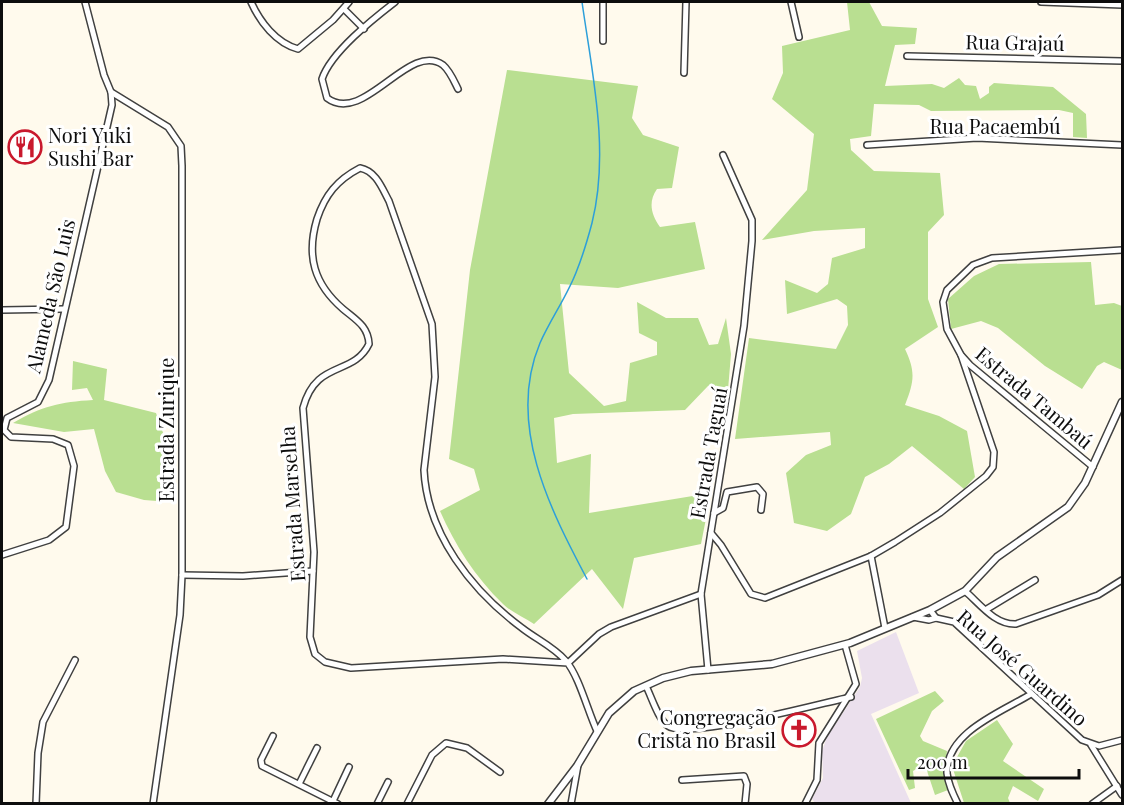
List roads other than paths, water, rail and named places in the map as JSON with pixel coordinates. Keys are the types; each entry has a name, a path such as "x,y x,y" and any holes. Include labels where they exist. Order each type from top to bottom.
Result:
{"street":[{"name":"Alameda São Luis","path":"2,555 56,537 68,522 74,466 68,445 52,439 16,438 6,435 4,430 8,418 36,403 44,394 49,380 112,105 111,92 104,75 85,2"},
{"path":"251,2 266,26 278,39 298,49 303,47 349,2"},
{"path":"395,2 364,28 324,72 323,90 333,103 343,105 359,101 399,73 424,63 442,64 458,89"},
{"path":"603,2 603,41"},
{"path":"684,73 686,2"},
{"path":"791,2 799,37"},
{"path":"1041,2 1122,5"},
{"path":"344,9 364,28"},
{"name":"Rua Grajaú","path":"907,56 1122,61"},
{"name":"Estrada Zurique","path":"111,92 155,117 175,135 181,146 182,575 180,615 153,804"},
{"name":"Rua Pacaembú","path":"867,145 977,138 1122,145"},
{"name":"Estrada Taguaí","path":"708,670 701,594 744,326 752,241 752,220 723,155"},
{"name":"Estrada Marselha","path":"360,168 372,173 389,201 413,273 426,303 434,333 435,377 424,470 440,535 474,583 497,608 568,663 503,659 351,668 325,662 315,654 311,642 313,572 303,408 306,395 319,377 357,358 369,344 366,328 337,303 316,277 311,261 311,240 326,198 339,181 360,168"},
{"name":"Estrada Tambaú","path":"1093,467 998,391 960,355 947,329 944,302 947,290 973,265 992,258 1122,250"},
{"path":"2,310 64,309"},
{"path":"711,533 751,594 758,598 772,596 871,556 940,513 973,487 993,467 993,452 960,355"},
{"path":"548,804 579,764 597,731 629,694 691,671 772,664 845,645 930,610 965,591 997,557 1068,507 1093,467 1122,402"},
{"path":"714,513 723,508 727,492 757,487 763,494 761,510"},
{"path":"871,556 885,628"},
{"path":"182,575 243,576 313,572"},
{"path":"987,609 1035,580"},
{"path":"965,591 1002,623 1021,623 1098,596 1122,580"},
{"path":"597,731 568,663 599,634 610,627 701,594"},
{"path":"913,617 929,620 936,618 930,610"},
{"name":"Rua José Guardino","path":"936,618 954,622 1082,740 1099,746 1122,740"},
{"path":"805,804 818,780 819,743 855,689 856,678 845,645"},
{"path":"36,804 38,753 43,722 75,660"},
{"path":"646,686 665,723 680,730 735,723 851,697"},
{"path":"958,804 947,774 948,762 959,740 1031,694"},
{"path":"273,736 261,760 262,766 335,802 350,767"},
{"path":"407,804 432,755 446,743 467,748 500,772"},
{"path":"1091,745 1122,795"},
{"path":"299,784 317,748"},
{"path":"571,804 579,764"},
{"path":"682,780 744,776 747,784 745,804"},
{"path":"377,804 388,782"},
{"path":"1092,804 1117,786"}],"waterway":[{"path":"582,2 598,112 597,196 590,229 577,270 540,343 531,374 528,404 530,435 547,495 587,579"}],"place":[{"name":"Nori Yuki Sushi Bar","path":"25,147"},
{"name":"Congregação Cristã no Brasil","path":"799,730"}]}
